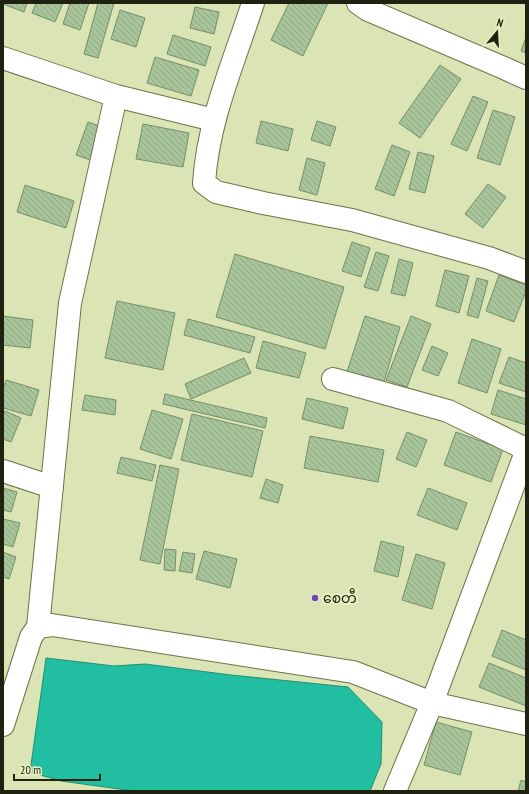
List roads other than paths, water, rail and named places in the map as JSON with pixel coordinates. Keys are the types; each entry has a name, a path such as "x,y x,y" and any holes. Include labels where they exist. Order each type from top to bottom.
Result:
{"street":[{"path":"253,3 214,120 204,183 216,192 263,203 352,220 489,258 526,272"},
{"path":"358,3 368,10 526,78"},
{"path":"3,58 116,96 214,120"},
{"path":"3,724 32,636 38,627 70,303 116,96"},
{"path":"333,379 448,411 526,449"},
{"path":"395,791 432,703 526,452"},
{"path":"3,472 52,487"},
{"path":"38,627 52,625 353,672 432,703 526,724"}],"water":[{"path":"46,658 114,666 145,664 231,675 348,687 382,722 381,764 370,791 134,791 61,781 30,772"}],"place":[{"name":"စေတီ","path":"315,598"}]}
